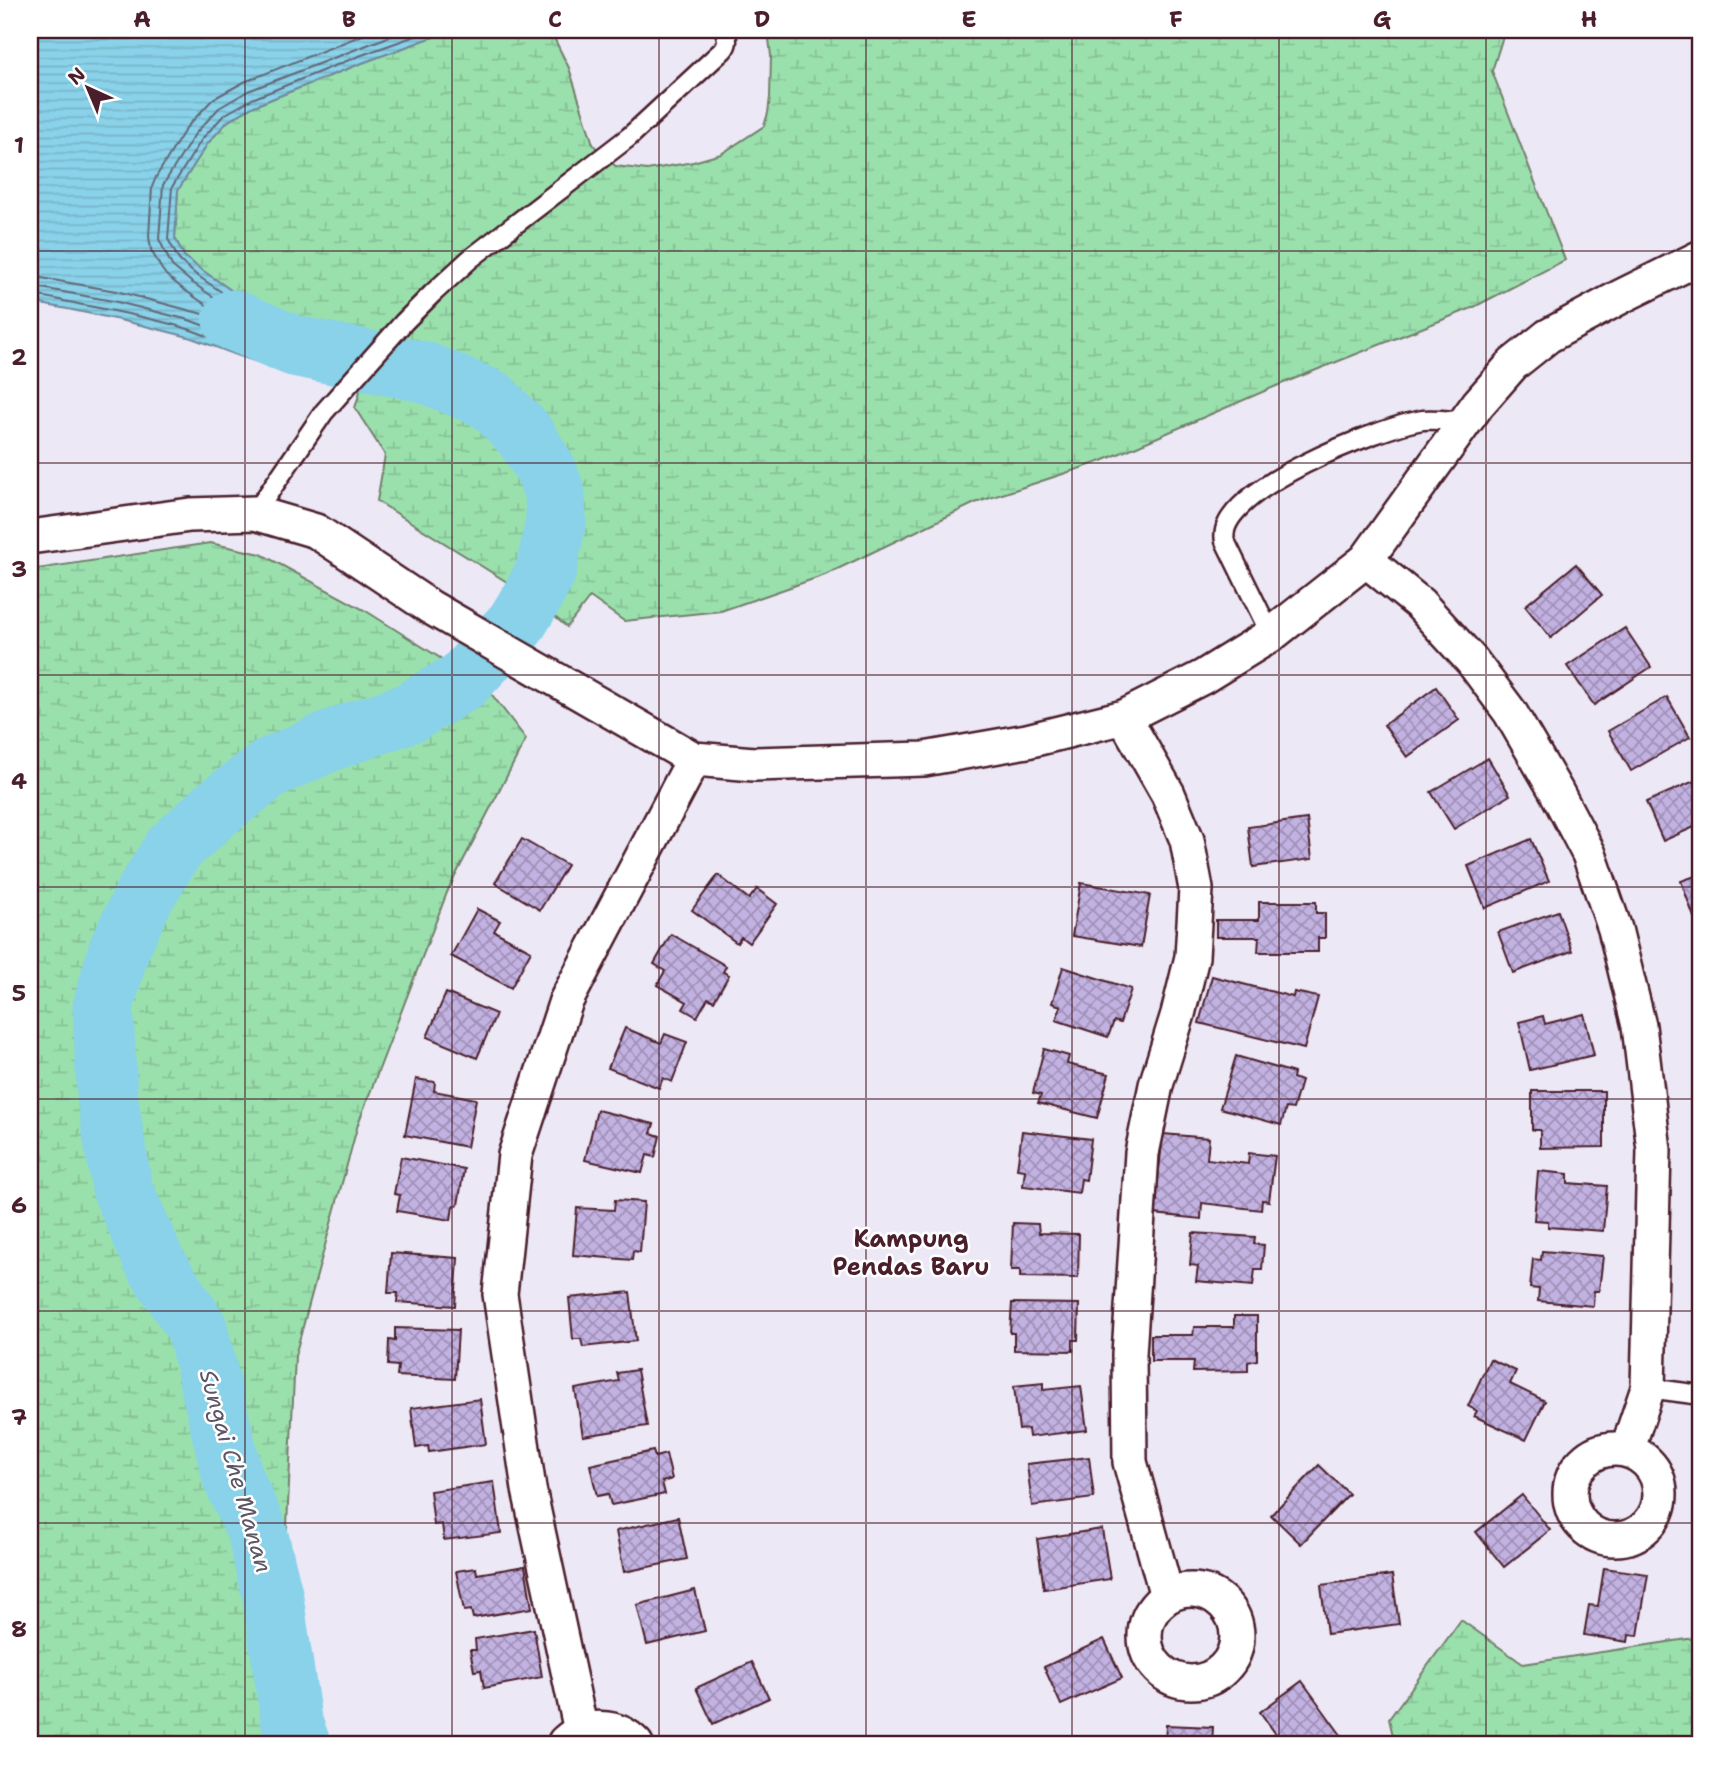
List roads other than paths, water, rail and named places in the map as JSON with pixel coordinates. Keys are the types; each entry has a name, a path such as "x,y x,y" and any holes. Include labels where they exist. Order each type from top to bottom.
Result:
{"street":[{"path":"30,537 190,515 255,513 316,531 429,607 694,759 754,764 924,759 1027,741 1124,717 1203,677 1271,635 1366,560 1478,404 1513,364 1548,336 1701,257"},
{"path":"1366,560 1420,604 1472,662 1510,712 1589,854 1615,929 1639,1026 1654,1150 1648,1388 1627,1450"},
{"path":"1124,717 1168,794 1187,841 1196,890 1192,957 1156,1085 1142,1153 1129,1354 1130,1462 1167,1596"},
{"path":"636,1744 629,1737 614,1730 598,1728 572,1738 529,1489 500,1294 515,1155 566,1001 694,759"}],"lane":[{"path":"255,513 317,421 404,322 471,259 629,137 723,50 728,40 725,30"},
{"path":"1271,635 1223,535 1232,516 1278,477 1324,453 1379,432 1424,420 1466,422"},
{"path":"1648,1388 1701,1395"}],"water":[{"path":"30,30 452,30 254,106 228,121 208,143 178,190 175,238 184,256 261,311 308,327 315,338 302,362 293,366 268,365 181,335 30,302"}],"waterway":[{"name":"Sungai Che Manan","path":"233,320 294,346 424,372 491,400 524,434 546,470 555,494 556,520 546,571 516,624 463,681 411,712 332,740 272,767 216,809 173,849 144,896 119,949 103,1007 107,1096 122,1188 155,1263 197,1328 233,1478 257,1532 273,1598 291,1720 300,1744"}],"district":[{"name":"Kampung Pendas Baru","path":"911,1253"}]}
